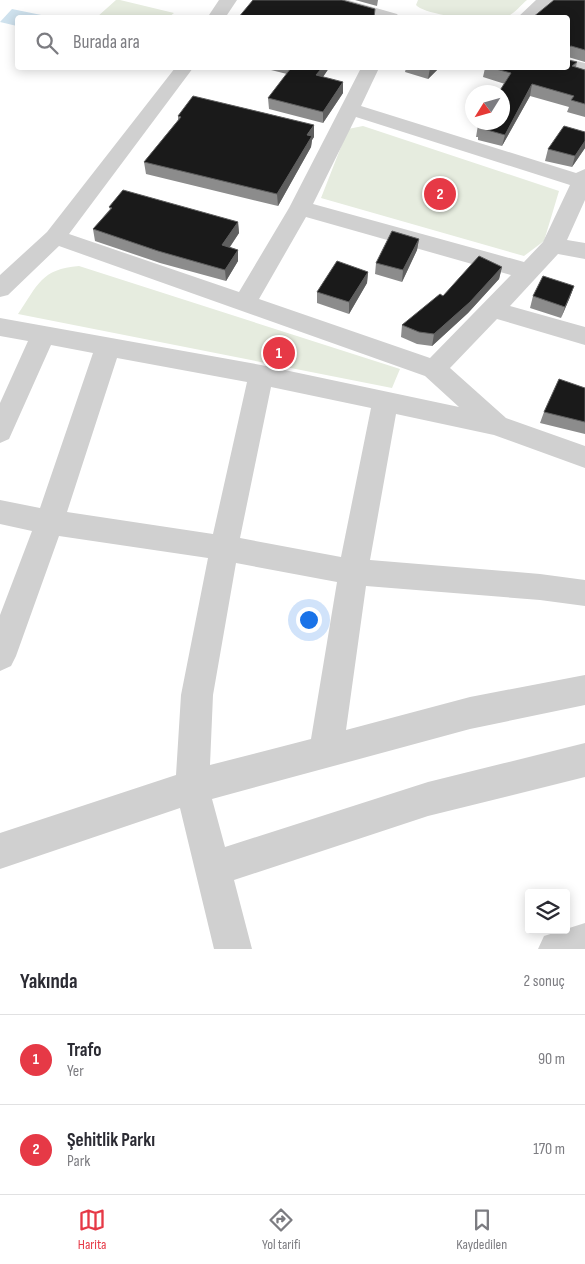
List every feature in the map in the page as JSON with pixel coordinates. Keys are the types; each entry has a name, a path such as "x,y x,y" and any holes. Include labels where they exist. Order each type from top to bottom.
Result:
{"street":[{"path":"218,15 228,0"},
{"path":"328,0 381,15"},
{"path":"393,15 399,0"},
{"path":"529,15 546,0"},
{"path":"570,66 585,70"},
{"path":"0,290 54,237 177,94 183,70"},
{"path":"244,304 300,208 327,133 351,109 369,70"},
{"path":"351,109 583,179 553,246 530,272 434,369"},
{"path":"300,208 530,272"},
{"path":"54,237 434,369 497,425"},
{"path":"553,246 585,252"},
{"path":"493,309 545,326 585,336"},
{"path":"0,327 261,375 497,425 585,457"},
{"path":"0,432 44,334"},
{"path":"0,656 50,522 108,346"},
{"path":"233,949 192,786 197,695 224,548 261,375"},
{"path":"326,750 352,572 385,402"},
{"path":"0,512 50,522 224,548 352,572 540,586 585,593"},
{"path":"0,851 192,786 470,713 585,690"},
{"path":"214,869 428,799 585,760"}],"shaded area":[{"path":"116,0 174,13 172,15 99,15"},
{"path":"418,0 527,0 510,15 445,15 422,9 416,5"},
{"path":"363,126 559,191 544,241 524,256 321,198 348,129"},
{"path":"79,266 400,369 392,388 18,314 36,287 48,275 66,268"}],"water":[{"path":"12,9 41,15 15,15 15,26 0,22"}],"building":[{"path":"253,0 342,0 375,9 374,15 240,15"},
{"path":"554,0 585,0 585,50 570,46 570,15 536,15"},
{"path":"570,60 577,62 572,66 585,70 585,104 571,100 574,96 532,84 510,126 510,85 503,85 511,73 500,70 570,70"},
{"path":"289,70 320,70 316,75 343,82 323,112 268,98"},
{"path":"193,96 314,125 307,135 312,136 277,194 144,162 181,117 178,116"},
{"path":"564,126 585,132 585,141 575,156 548,149"},
{"path":"487,130 508,130 505,135"},
{"path":"123,190 238,222 222,245 238,250 225,270 158,251 93,229 112,208 109,207"},
{"path":"392,231 419,239 403,270 376,263"},
{"path":"479,256 502,267 470,302 434,334 419,332 402,325 440,294 443,296"},
{"path":"337,261 368,272 349,302 317,292"},
{"path":"543,276 574,286 565,307 533,296"},
{"path":"559,379 585,388 585,422 544,412"}],"place":[{"name":"Şehitlik Parkı","path":"440,194"},
{"name":"Trafo","path":"279,353"}]}
